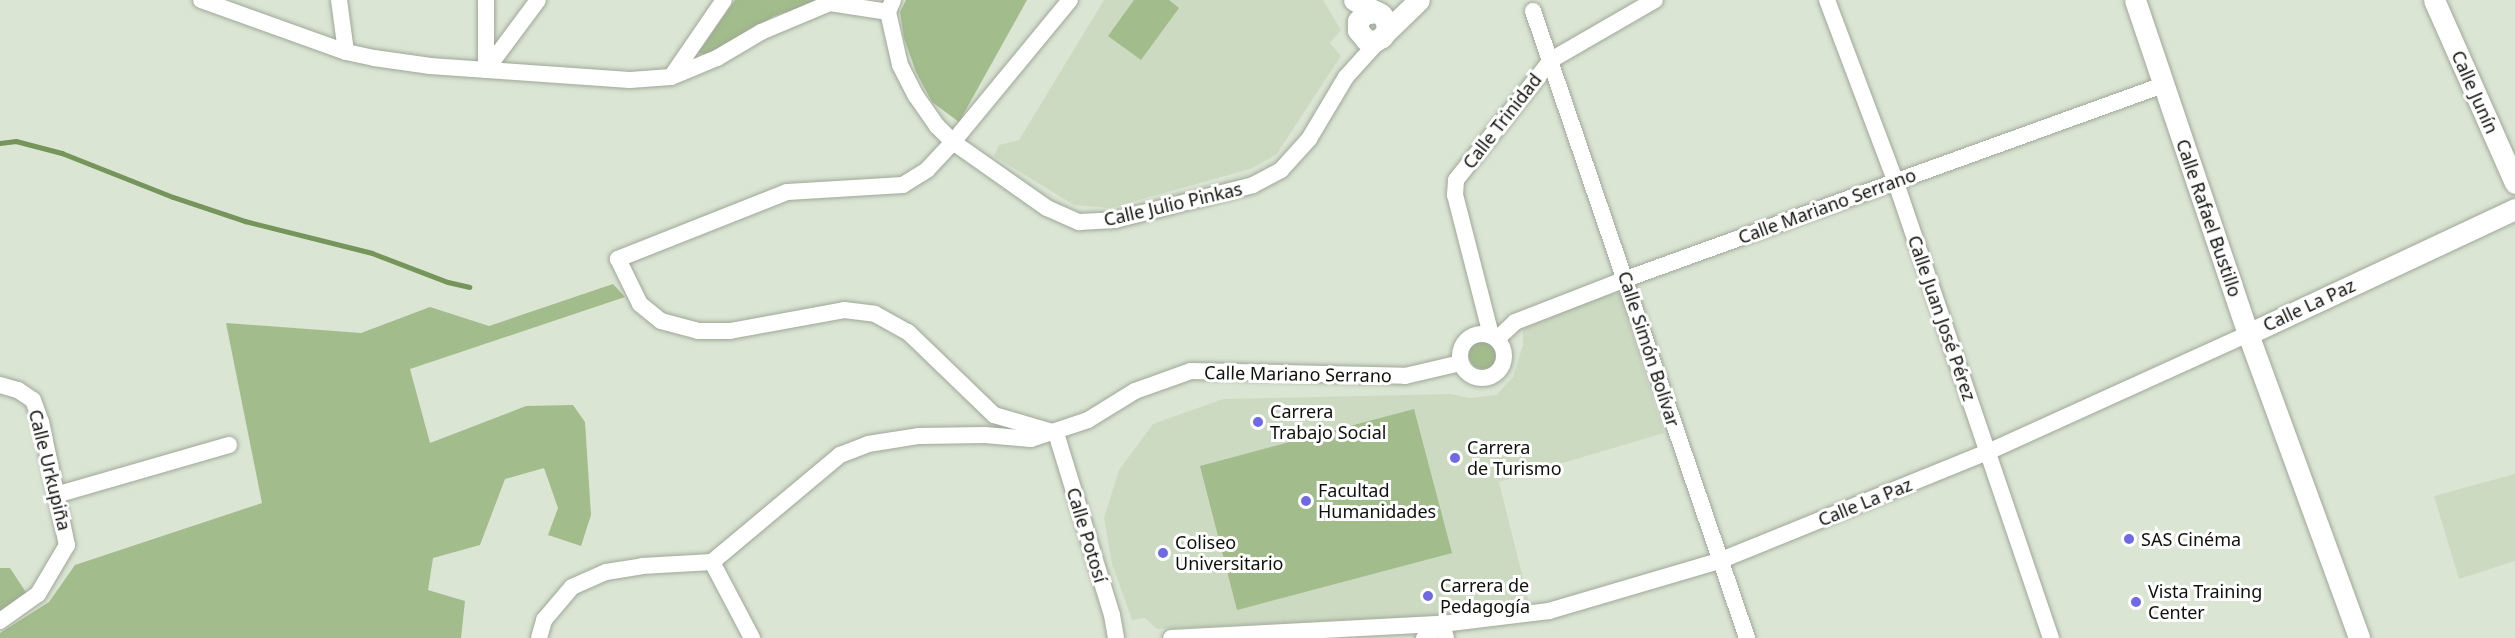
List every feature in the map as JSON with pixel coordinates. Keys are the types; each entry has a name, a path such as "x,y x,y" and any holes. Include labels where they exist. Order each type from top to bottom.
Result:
{"main road":[{"path":"1342,0 1358,30 1370,41 1382,24 1411,0"},
{"path":"1354,0 1382,24"},
{"path":"1382,24 1419,0"},
{"name":"Calle Rafael Bustillo","path":"2135,0 2248,334 2359,638"},
{"name":"Calle Junín","path":"2434,0 2515,183"},
{"name":"Calle La Paz","path":"2248,334 2515,209"}],"street":[{"path":"201,0 346,52 430,66 630,80 671,77 717,58 761,32 831,3 890,6"},
{"path":"339,0 346,52"},
{"path":"486,0 486,70"},
{"path":"486,70 538,0"},
{"path":"671,77 724,0"},
{"path":"1056,433 994,415 908,332 875,314 844,310 730,330 698,331 661,321 640,304 618,259 787,192 903,185 927,170 953,142 1070,0"},
{"name":"Calle Trinidad","path":"1494,337 1455,195 1456,180 1551,60 1655,0"},
{"name":"Calle Juan José Pérez","path":"1827,0 1895,180 2051,638"},
{"name":"Calle Julio Pinkas","path":"890,6 900,65 932,119 953,142 1047,208 1079,222 1115,220 1253,185 1281,170 1309,139 1346,77 1382,24"},
{"name":"Calle Simón Bolívar","path":"1533,11 1747,638"},
{"name":"Calle Julio Pinkas","path":"1346,77 1358,30"},
{"name":"Calle Mariano Serrano","path":"1494,337 1515,322 1626,279 2163,85"},
{"path":"1477,334 1494,337 1504,351 1502,366 1492,376 1477,378 1470,375 1461,363 1461,348 1464,342 1477,334"},
{"name":"Calle La Paz","path":"1171,638 1444,631 1549,611 1719,561 1988,452 2248,334"},
{"name":"Calle Mariano Serrano","path":"712,562 840,455 868,444 919,435 985,435 1031,439 1056,433 1088,420 1135,391 1191,371 1405,376 1461,363"},
{"name":"Calle Urkupiña","path":"0,386 18,390 33,400 41,422 58,494 67,545 39,594 0,621"},
{"name":"Calle Potosí","path":"1056,433 1112,615 1116,638"},
{"path":"58,494 229,446"},
{"path":"539,638 544,620 572,587 606,572 642,566 712,562 752,638"},
{"path":"1424,638 1444,631"}],"shaded area":[{"path":"1104,0 1323,0 1341,30 1330,43 1341,56 1276,155 1250,169 1110,208 1074,205 994,156 999,145 1019,140"},
{"name":"Facultad Humanidades","path":"1619,294 1664,433 1499,482 1530,606 1453,615 1157,629 1145,618 1132,620 1112,564 1104,518 1119,470 1153,424 1223,399 1451,394 1469,398 1496,395 1513,377 1523,345 1523,329 1606,295"},
{"path":"2515,474 2515,561 2459,579 2434,496"}],"green space":[{"path":"735,0 824,0 774,16 716,51 698,53"},
{"path":"906,0 1027,0 959,122 932,102 916,72 904,38 900,12"},
{"path":"1134,0 1169,0 1179,8 1141,60 1108,36"},
{"path":"613,284 625,297 410,369 430,443 526,406 573,405 585,422 591,515 581,546 548,535 558,508 544,468 505,479 480,545 433,558 428,590 465,601 461,638 0,638 0,633 49,602 75,565 262,503 226,323 361,333 430,307 489,326"},
{"path":"1483,341 1493,345 1497,355 1493,365 1483,369 1473,365 1469,355 1473,345"},
{"path":"1414,409 1452,553 1237,610 1200,466"},
{"path":"0,568 10,568 27,594 0,612"}],"waterway":[{"path":"0,143 16,141 62,153 173,197 245,221 372,253 448,282 469,287"}],"place":[{"name":"Carrera Trabajo Social","path":"1258,422"},
{"name":"Carrera de Turismo","path":"1455,458"},
{"name":"Facultad Humanidades","path":"1306,501"},
{"name":"SAS Cinéma","path":"2129,539"},
{"name":"Coliseo Universitario","path":"1163,553"},
{"name":"Carrera de Pedagogía","path":"1428,596"},
{"name":"Vista Training Center","path":"2136,602"}]}
